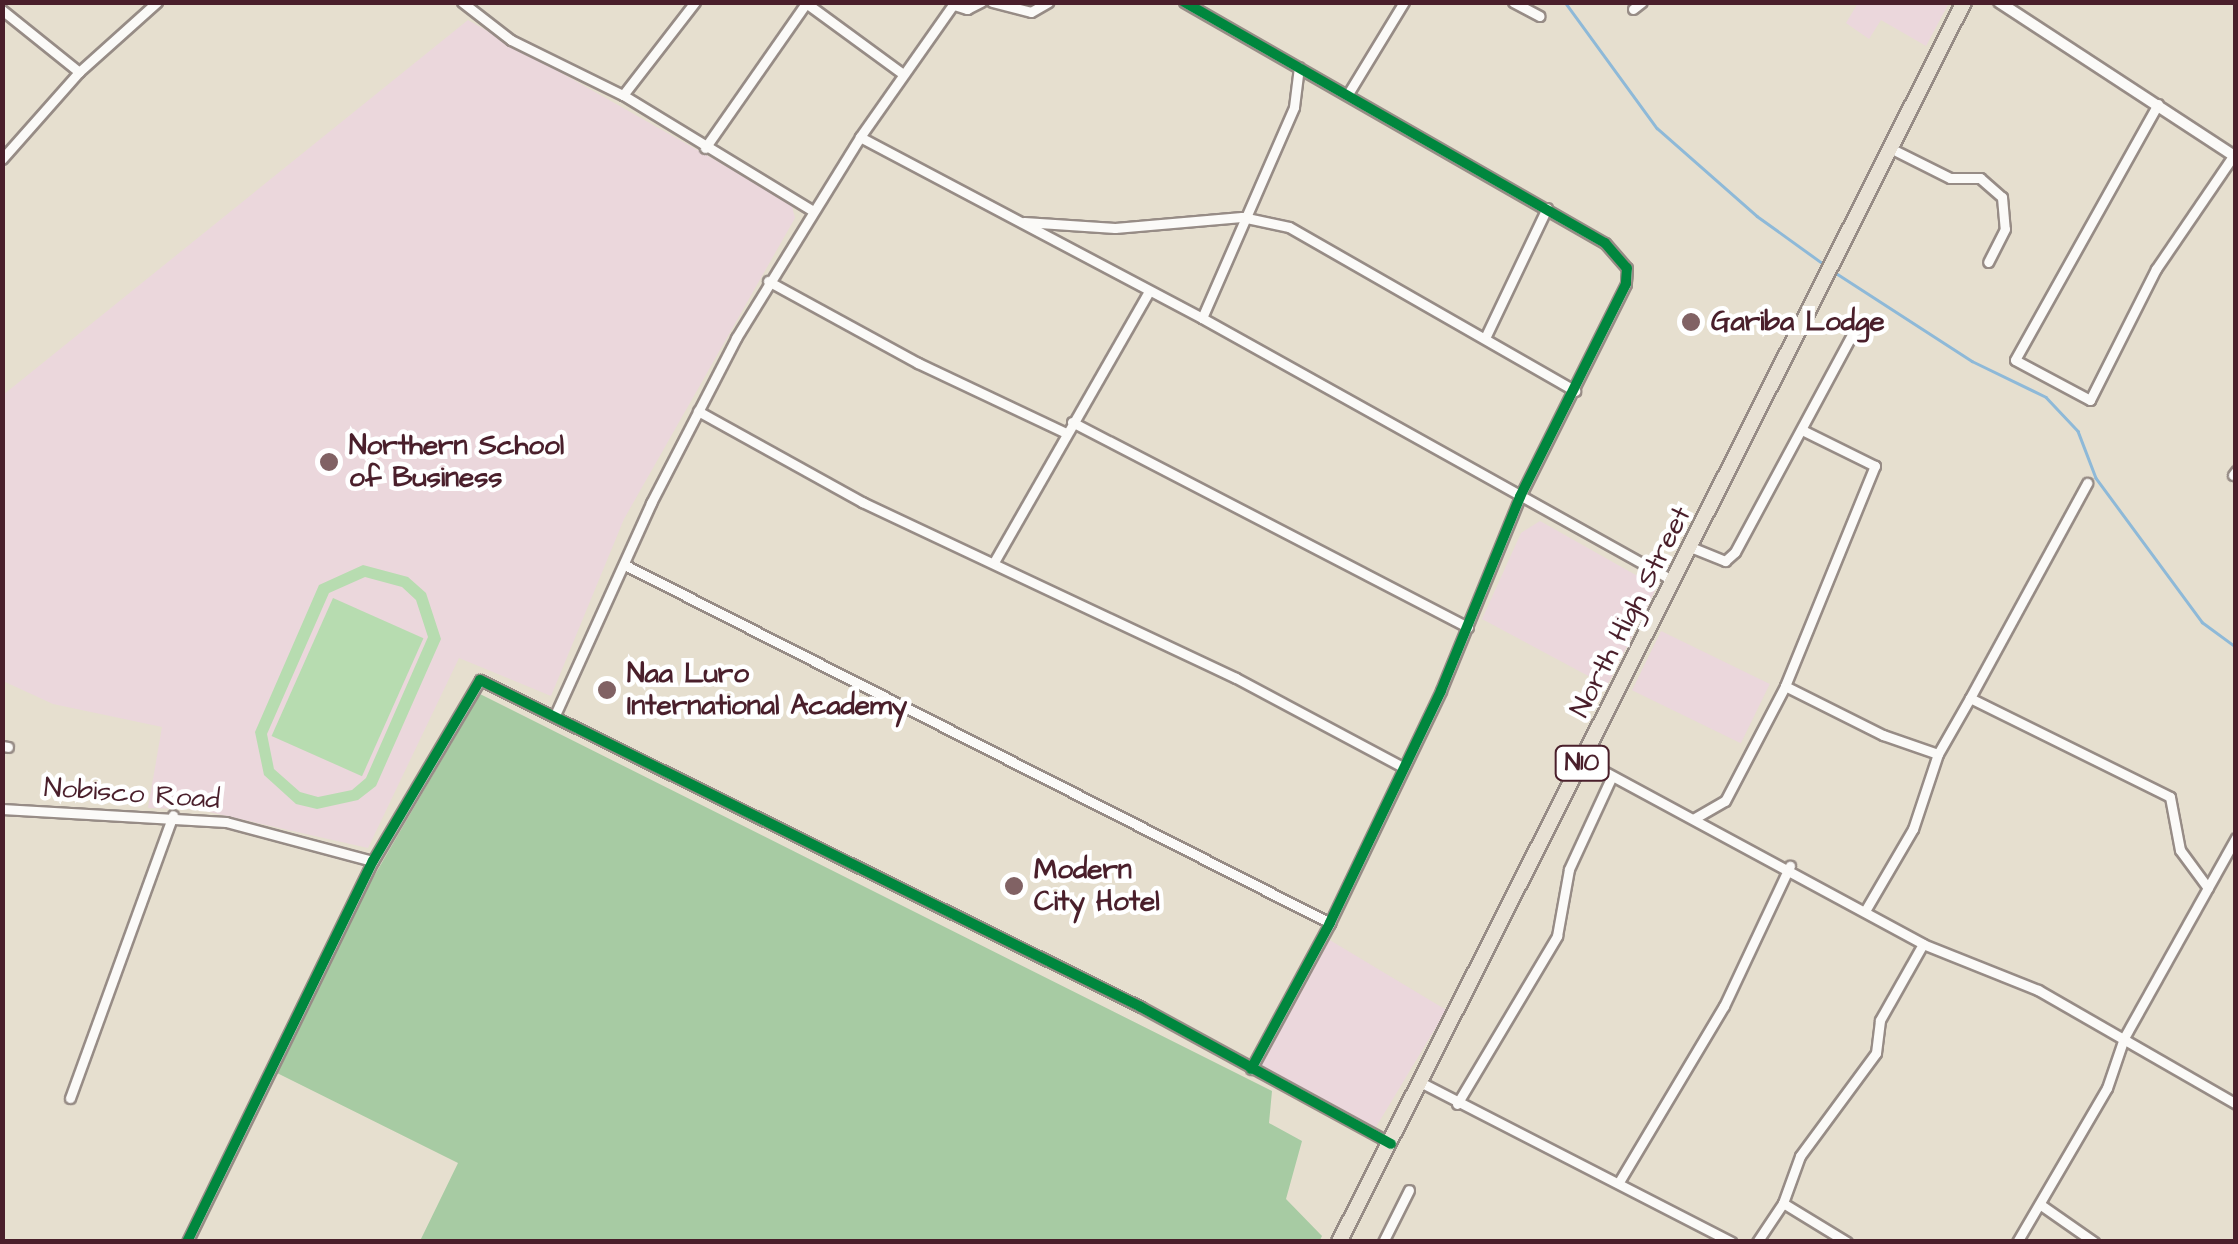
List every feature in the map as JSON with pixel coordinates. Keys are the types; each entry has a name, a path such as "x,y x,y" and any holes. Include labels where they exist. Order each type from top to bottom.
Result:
{"highway":[{"name":"North High Street","path":"1340,1242 1693,548 1888,147 1964,2"}],"street":[{"path":"2,159 79,72 156,2"},
{"path":"462,2 511,40 623,95 813,211"},
{"path":"623,95 695,2"},
{"path":"555,714 698,411 768,281 860,137 954,4 966,9 982,2"},
{"path":"992,2 1032,12 1048,2"},
{"path":"1184,2 1620,252 1627,268 1626,284 1520,496 1468,626 1330,923 1251,1068"},
{"path":"1348,94 1404,2"},
{"path":"1513,2 1539,16"},
{"path":"1998,2 2158,104 2234,157 2156,270 2090,400 2015,360 2158,104"},
{"path":"706,148 807,3 903,74"},
{"path":"2,10 79,72"},
{"path":"1202,318 1242,217 1294,106 1299,67"},
{"path":"860,137 1202,318 1674,582"},
{"path":"1888,147 1950,178 1980,178 2002,197 2005,229 1988,262"},
{"path":"1484,338 1546,208"},
{"path":"1017,221 1114,228 1242,217 1318,240 1575,391"},
{"path":"768,281 918,363 1064,432"},
{"path":"994,562 1064,432 1150,290"},
{"path":"1693,548 1725,561 1736,552 1858,324"},
{"path":"698,411 862,502 994,562 1403,767"},
{"path":"1072,422 1468,626"},
{"path":"1695,818 1726,802 1784,686 1875,466 1802,430"},
{"path":"1865,911 1913,829 1938,754 2087,483"},
{"path":"625,566 1330,923"},
{"path":"187,1242 373,861 473,684 492,682 1141,1006 1391,1144"},
{"path":"1784,686 1882,736 1938,754"},
{"path":"1970,698 2170,797 2180,850 2208,888"},
{"path":"1584,760 1790,866 1924,944 2038,990 2236,1104"},
{"path":"1457,1104 1544,964 1557,936 1569,869 1612,776"},
{"name":"Nobisco Road","path":"2,809 226,822 373,861"},
{"path":"70,1098 173,816"},
{"path":"2017,1242 2106,1088 2124,1038 2234,843"},
{"path":"1619,1182 1724,1006 1790,866"},
{"path":"1757,1242 1783,1203 1800,1156 1876,1054 1880,1020 1924,944"},
{"path":"1422,1083 1732,1242"},
{"path":"1383,1242 1409,1190"},
{"path":"1783,1203 1847,1242"},
{"path":"2041,1204 2094,1242"}],"shaded area":[{"path":"1858,2 1949,3 1926,46 1881,20 1869,39 1846,23"},
{"name":"Northern School of Business","path":"468,20 791,203 795,218 624,519 551,696 459,658 368,848 196,809 148,808 162,727 53,704 3,681 3,395"},
{"path":"1540,521 1657,587 1607,686 1482,619 1521,533"},
{"path":"1661,631 1770,684 1741,743 1632,690"},
{"path":"1328,939 1446,1010 1371,1135 1253,1064"}],"green space":[{"path":"363,565 408,577 426,593 441,639 376,786 358,800 317,809 296,804 264,775 255,732 319,585","holes":["365,577 402,587 416,600 428,637 366,778 352,790 318,797 300,792 274,769 267,734 329,593"]},
{"path":"333,598 423,638 362,776 272,736"},
{"path":"480,694 1272,1091 1269,1123 1302,1141 1286,1199 1322,1236 1319,1242 420,1241 458,1163 275,1072 313,981"}],"waterway":[{"path":"1565,2 1657,128 1757,216 1825,265"},
{"path":"1836,273 1972,361 2046,397 2078,431 2096,478 2202,622 2236,647"}],"cycle path":[{"path":"1184,2 1605,243 1627,268 1626,284 1520,497 1441,691 1330,923 1251,1069"},
{"path":"187,1242 373,861 480,680 1141,1007 1391,1144"}],"place":[{"name":"Gariba Lodge","path":"1691,322"},
{"name":"Northern School of Business","path":"329,462"},
{"name":"Naa Luro International Academy","path":"607,690"},
{"name":"Modern City Hotel","path":"1014,886"}]}
